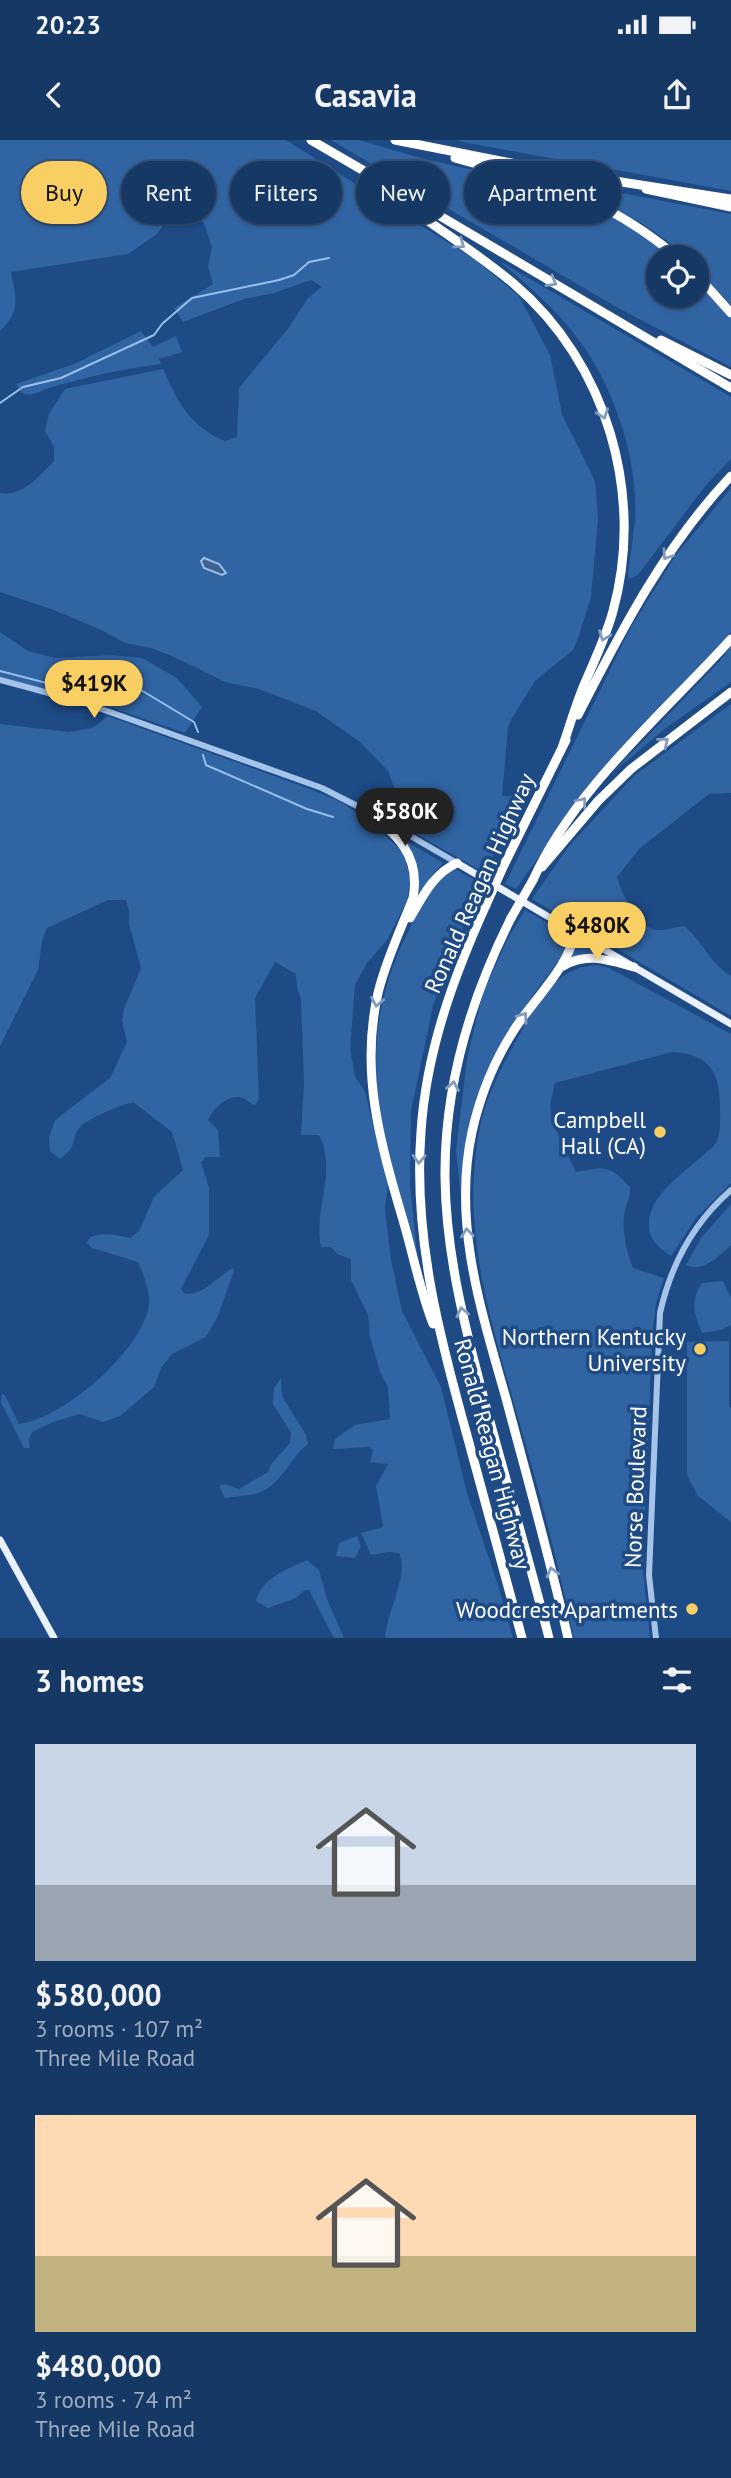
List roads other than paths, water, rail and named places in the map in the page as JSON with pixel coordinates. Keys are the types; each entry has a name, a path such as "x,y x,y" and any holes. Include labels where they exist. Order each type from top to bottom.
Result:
{"highway":[{"path":"311,140 356,166"},
{"path":"394,140 484,159 731,199"},
{"path":"394,140 572,192 635,226 661,245"},
{"path":"631,184 655,192 731,207"},
{"path":"450,223 731,388"},
{"path":"431,224 509,280 541,310 575,355 593,386 617,455 624,519 622,566 610,619 563,745"},
{"path":"709,288 731,313"},
{"path":"627,326 655,337 731,376"},
{"name":"Ronald Reagan Highway","path":"522,1638 432,1297 419,1188 421,1130 429,1071 439,1026 456,974 504,865 622,627 675,544 731,475"},
{"path":"533,880 547,847 594,787 731,639"},
{"name":"Ronald Reagan Highway","path":"549,1638 463,1313 451,1251 446,1192 446,1140 450,1104 463,1039 482,981 511,918 533,880 567,835 613,786 731,692"},
{"path":"690,722 731,699"},
{"path":"366,810 401,841 412,862 415,884 413,898 379,992 370,1063 372,1093 388,1169 421,1289 444,1349"},
{"path":"398,937 435,878 441,871 457,863"},
{"path":"568,1638 474,1281 464,1192 474,1121 494,1066 516,1027 569,953 574,932"},
{"path":"558,969 577,959 594,957 634,967"}],"main road":[{"path":"457,863 731,1024"},
{"path":"0,1540 54,1638"}],"street":[{"path":"0,680 82,702 322,788 366,810 457,863"},
{"name":"Norse Boulevard","path":"656,1638 649,1575 660,1313 669,1278 688,1241 710,1210 731,1190"}],"waterway":[{"path":"0,403 23,387 61,378 154,335 162,324 192,298 279,280 294,275 309,262 329,258"},
{"path":"0,671 93,695 136,687 194,722 198,732"},
{"path":"203,755 206,765 307,809 333,817"}],"place":[{"name":"Campbell Hall (CA)","path":"660,1132"},
{"name":"Northern Kentucky University","path":"700,1349"},
{"name":"Woodcrest Apartments","path":"692,1609"}]}
